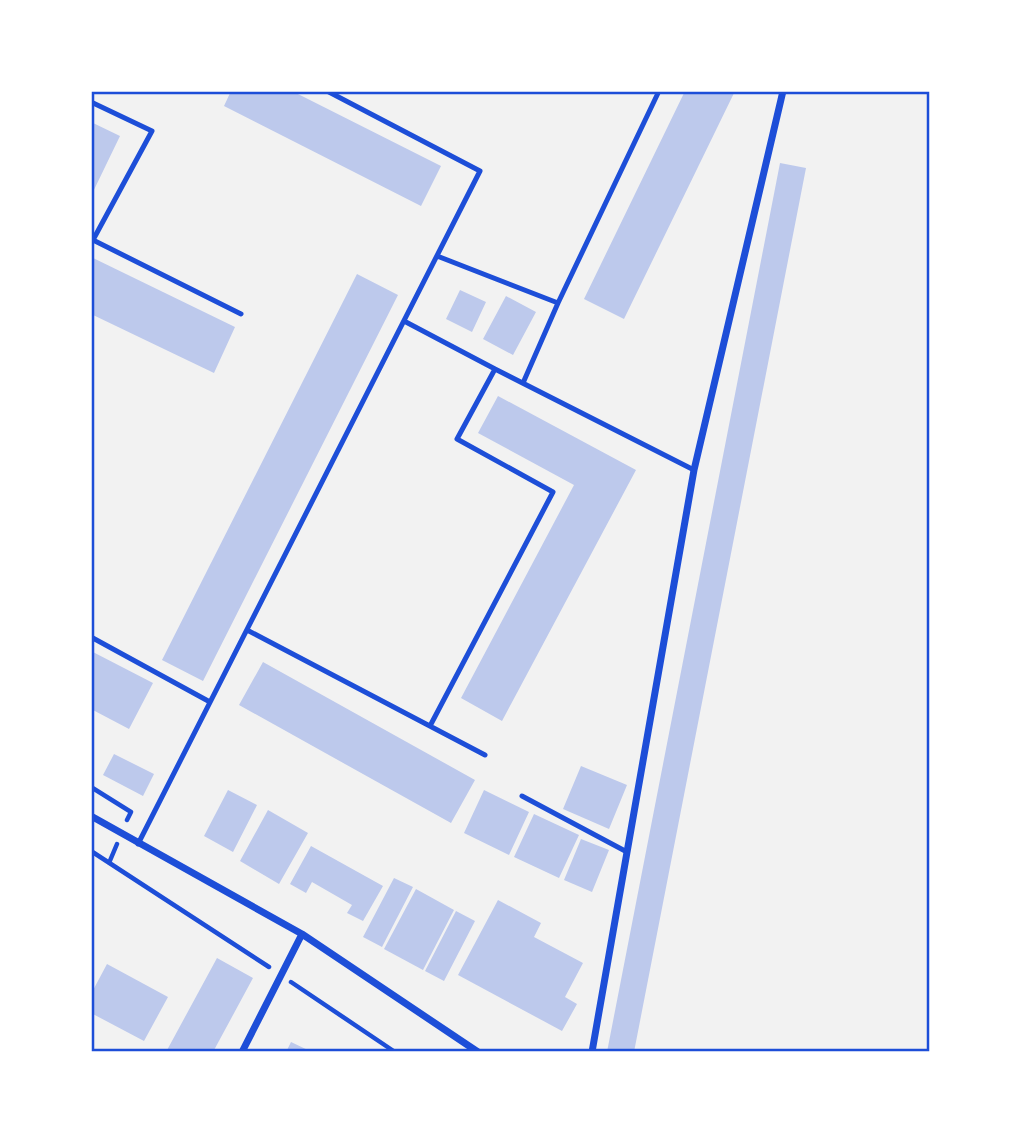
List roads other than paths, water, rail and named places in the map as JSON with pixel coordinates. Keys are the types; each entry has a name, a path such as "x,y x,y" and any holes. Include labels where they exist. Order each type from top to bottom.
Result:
{"street":[{"path":"592,1052 694,470 783,91"},
{"path":"91,816 302,934 478,1052"},
{"path":"242,1052 302,934"}],"lane":[{"path":"138,844 480,171 327,91"},
{"path":"523,383 659,91"},
{"path":"91,102 152,131 93,240 241,314"},
{"path":"437,256 558,303"},
{"path":"404,321 694,470"},
{"path":"430,726 554,492 457,439 495,369"},
{"path":"247,629 485,755"},
{"path":"91,637 210,702"},
{"path":"522,796 627,852"}]}
